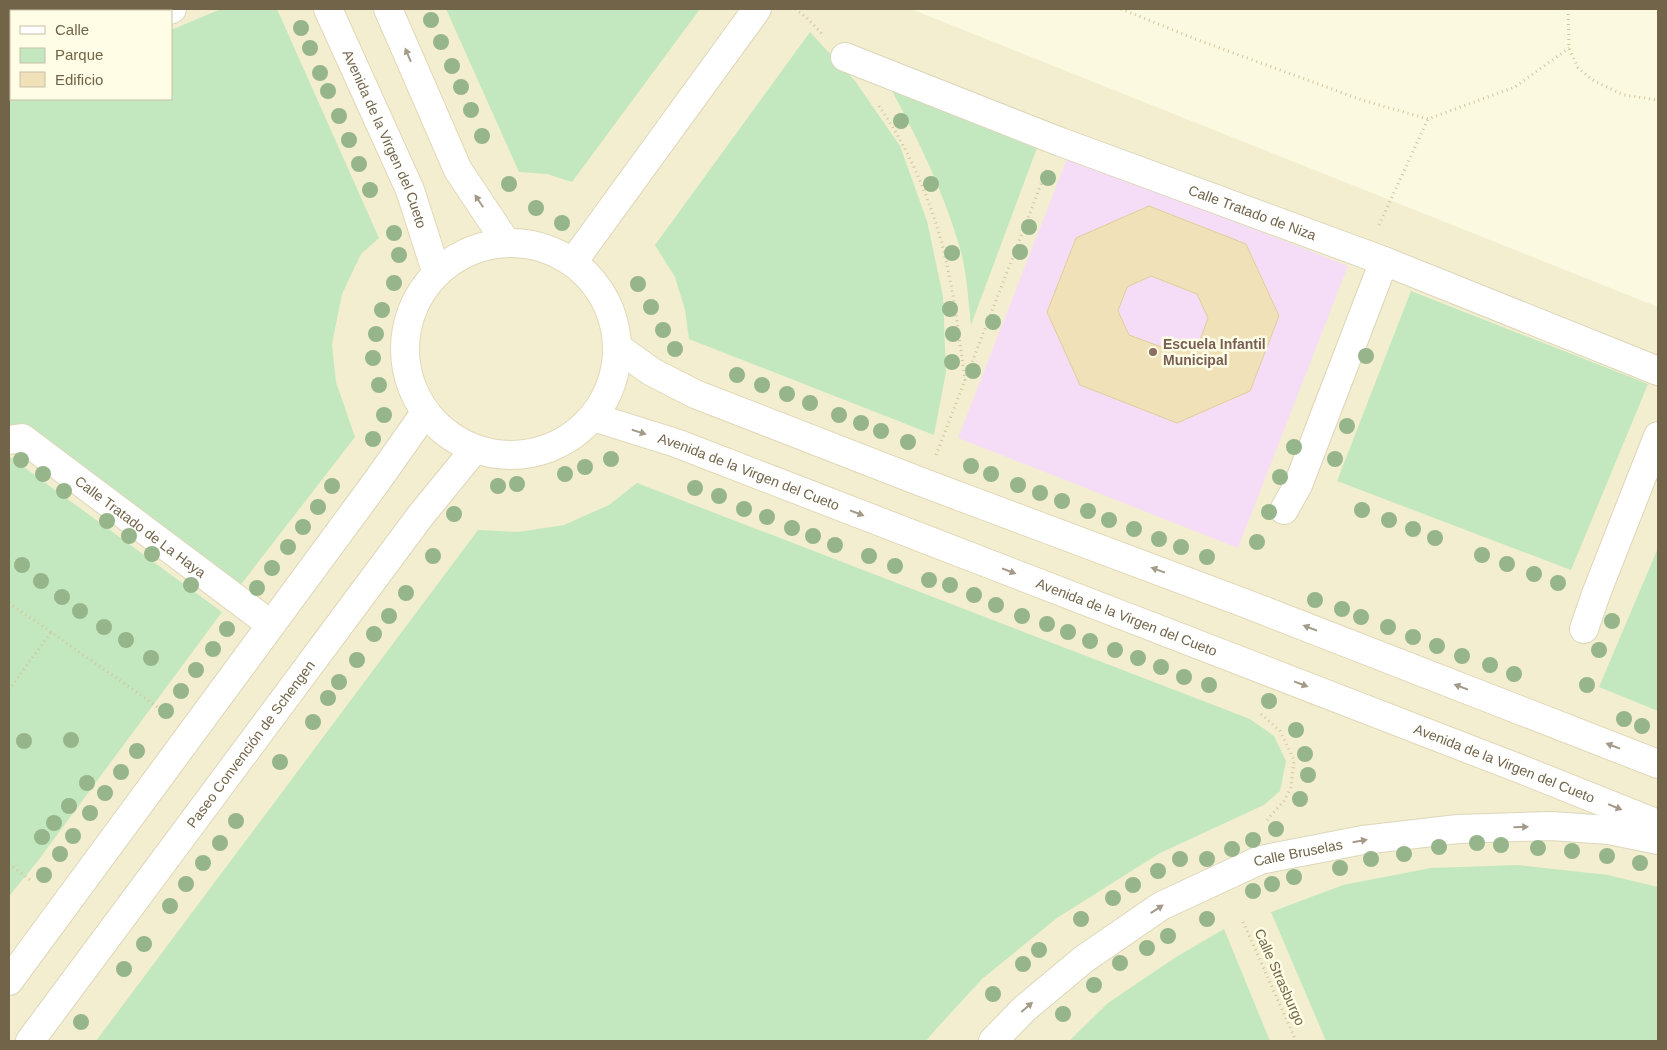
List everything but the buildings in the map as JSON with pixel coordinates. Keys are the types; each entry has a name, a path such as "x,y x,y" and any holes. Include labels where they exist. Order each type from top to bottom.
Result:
{"street":[{"name":"Avenida de la Virgen del Cueto","path":"328,9 410,190 436,271"},
{"path":"388,9 458,170 506,242"},
{"path":"573,262 757,9"},
{"name":"Calle Tratado de Niza","path":"845,57 1058,141 1375,258 1658,371"},
{"path":"506,242 548,248 582,269 607,304 618,347 612,382 593,417 560,444 511,456 474,450 448,436 425,413 407,373 407,321 436,271 472,249 506,242"},
{"path":"1284,510 1298,485 1375,258"},
{"path":"618,347 652,372 695,394 924,483 1247,604 1658,764"},
{"path":"9,981 425,413"},
{"name":"Avenida de la Virgen del Cueto","path":"593,417 676,443 1505,762 1658,824"},
{"path":"1584,630 1596,594 1658,436"},
{"name":"Calle Tratado de La Haya","path":"9,440 22,438 270,624"},
{"name":"Paseo Convención de Schengen","path":"30,1041 420,515 474,450"},
{"name":"Calle Bruselas","path":"993,1041 1024,1009 1084,959 1161,906 1260,860 1363,840 1458,829 1551,826 1609,830 1658,840"}],"path":[{"path":"795,9 806,17 845,57"},
{"path":"1121,9 1198,40 1362,100 1428,119 1515,87 1569,48"},
{"path":"1568,9 1569,48 1578,68 1594,81 1624,96 1658,100"},
{"path":"879,106 890,122 921,182 943,249 965,381"},
{"path":"1375,258 1402,176 1428,119"},
{"path":"924,483 1058,141"},
{"path":"9,603 162,710"},
{"path":"9,690 51,632"},
{"path":"1260,714 1280,732 1294,760 1291,788 1284,801 1267,820"},
{"path":"9,864 33,882"},
{"name":"Calle Strasburgo","path":"1243,922 1296,1041"}],"shaded area":[{"path":"9,9 911,9 1658,307 1658,1041 9,1041"},
{"name":"Escuela Infantil Municipal","path":"1068,156 1348,266 1238,548 958,438"}],"green space":[{"path":"9,9 47,10 10,10 10,100 172,100 172,30 221,9 277,9 379,238 361,254 342,294 332,344 336,382 355,437 239,587 9,428"},
{"path":"446,9 700,9 572,182 547,174 519,172"},
{"path":"810,32 855,81 900,146 927,221 943,296 946,372 934,435 689,339 685,310 675,277 655,245"},
{"path":"892,91 1037,148 971,325 964,265 953,225 930,167"},
{"path":"1411,291 1648,384 1571,570 1337,481"},
{"path":"9,458 222,612 37,862 10,895"},
{"path":"637,483 1250,719 1274,736 1286,761 1280,791 1264,805 1160,853 1057,918 982,979 926,1041 96,1041 478,530 518,532 564,525 609,505"},
{"path":"1658,548 1658,711 1599,687"},
{"path":"1518,865 1608,875 1658,887 1658,1041 1326,1041 1271,912 1343,885 1431,868"},
{"path":"1224,929 1270,1041 1069,1041 1108,1003 1176,957"}],"place":[{"name":"Escuela Infantil Municipal","path":"1153,352"}]}
